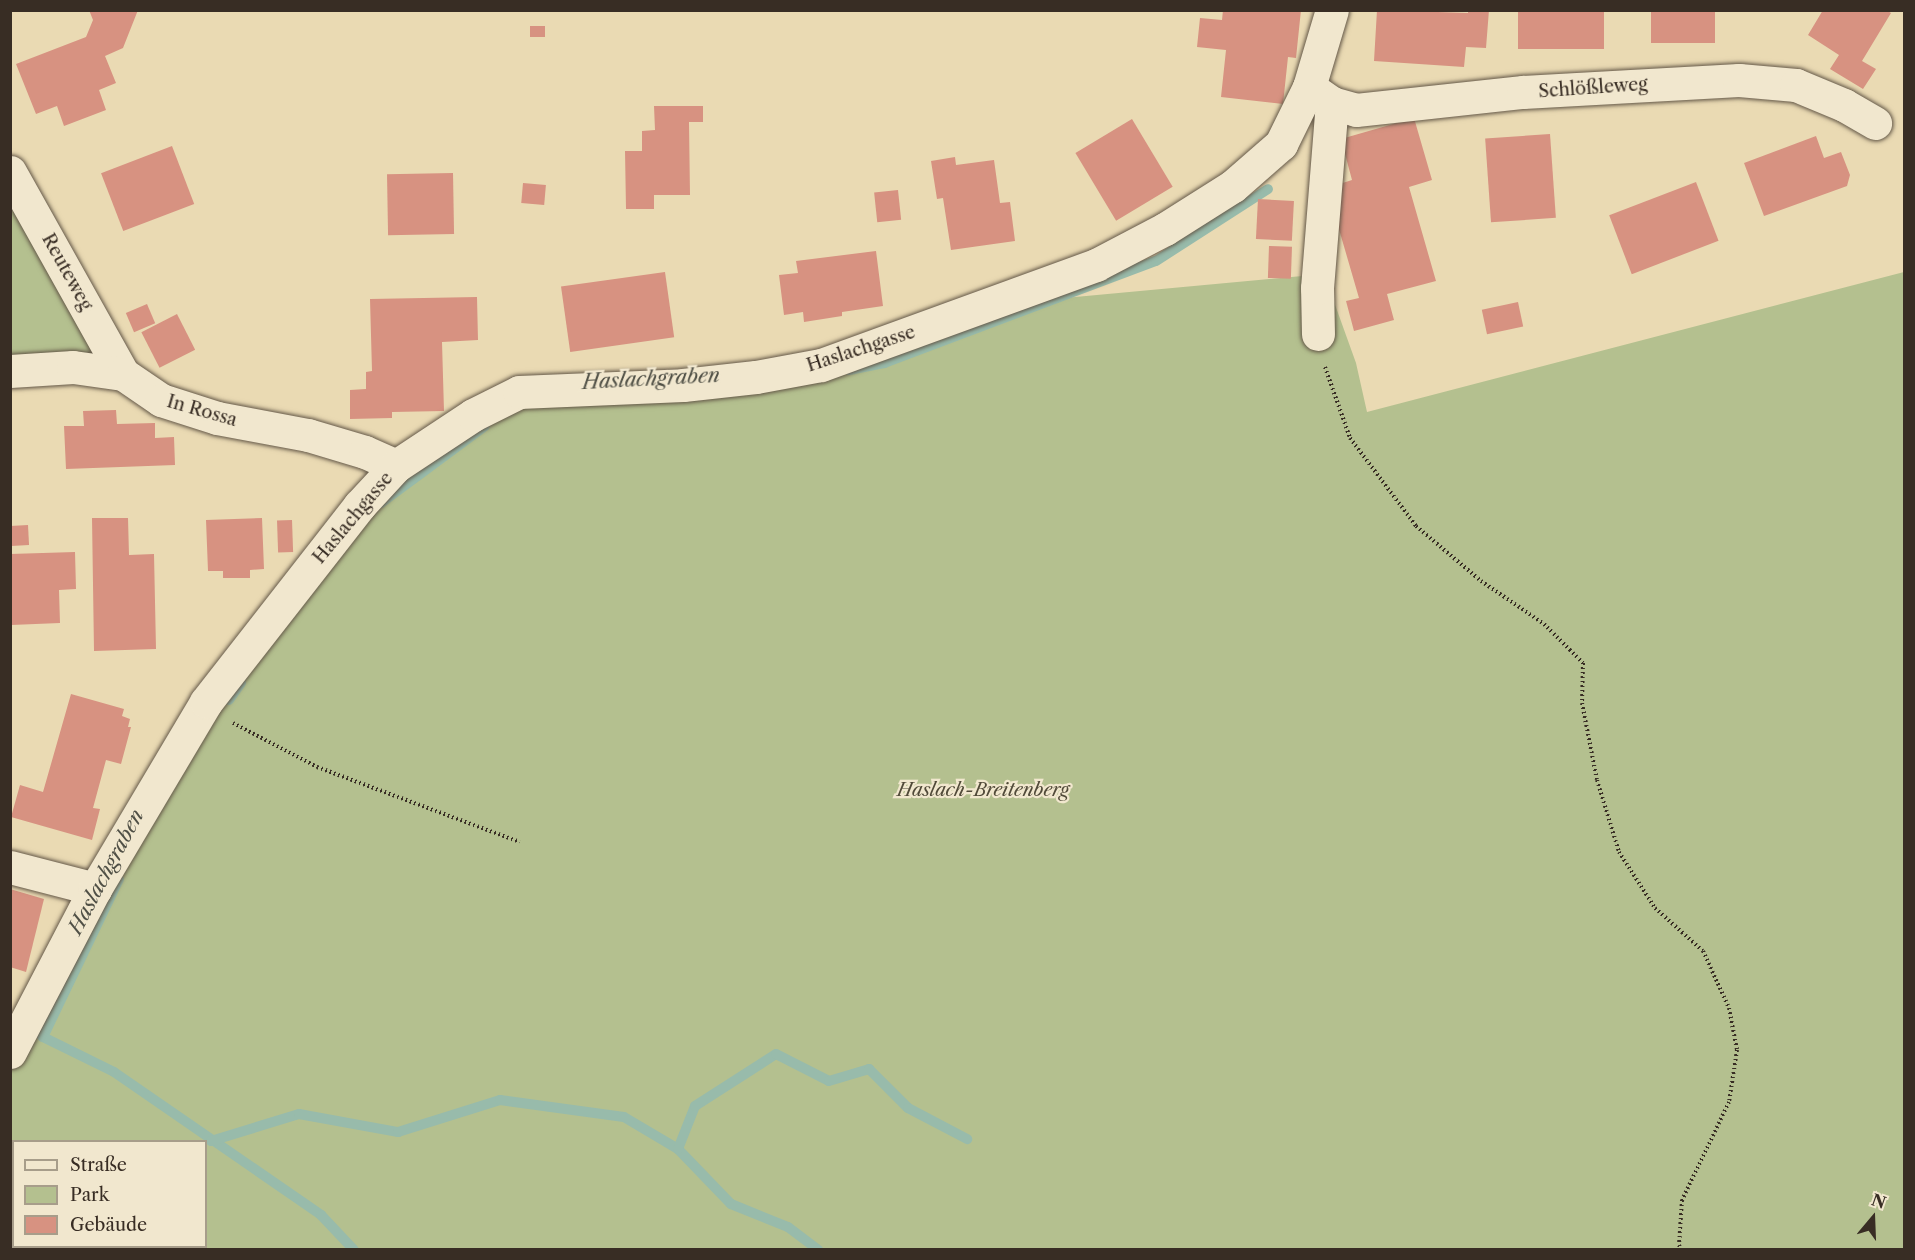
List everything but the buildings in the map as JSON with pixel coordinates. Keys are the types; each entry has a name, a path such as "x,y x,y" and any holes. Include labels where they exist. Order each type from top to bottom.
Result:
{"street":[{"name":"Haslachgasse","path":"10,1052 95,889 206,702 359,507 396,466 473,415 519,392 683,385 756,377 821,365 1096,265 1165,229 1233,186 1281,144 1320,95 1332,10"},
{"name":"Schlößleweg","path":"1320,95 1356,110 1523,92 1739,80 1796,85 1844,105 1875,123"},
{"path":"1318,334 1320,95"},
{"name":"Reuteweg","path":"10,172 123,374"},
{"name":"In Rossa","path":"10,371 73,367 123,374 162,400 217,418 308,435 365,452 396,466"},
{"path":"10,867 95,889"}],"path":[{"path":"1318,334 1321,355 1350,438 1416,526 1481,581 1544,624 1583,663 1582,703 1593,758 1619,852 1655,908 1703,951 1729,1008 1737,1050 1729,1102 1682,1200 1679,1245 1681,1250"},
{"path":"206,702 237,726 317,768 520,842"}],"green space":[{"path":"11,202 97,356 11,369"},
{"name":"Haslach-Breitenberg","path":"1904,272 1904,1249 11,1250 11,1050 92,890 382,472 499,389 781,367 957,308 1324,274 1356,363 1367,412"}],"waterway":[{"name":"Haslachgraben","path":"849,370 884,363 1156,261 1268,189"},
{"name":"Haslachgraben","path":"381,503 485,426"},
{"name":"Haslachgraben","path":"229,700 241,683"},
{"name":"Haslachgraben","path":"38,1032 43,1037 119,879"},
{"path":"43,1037 114,1072 321,1215 354,1250"},
{"path":"678,1149 695,1106 776,1054 829,1081 869,1069 908,1108 967,1139"},
{"path":"211,1141 299,1114 398,1132 500,1100 624,1117 678,1149 731,1204 788,1227 818,1250"}]}
